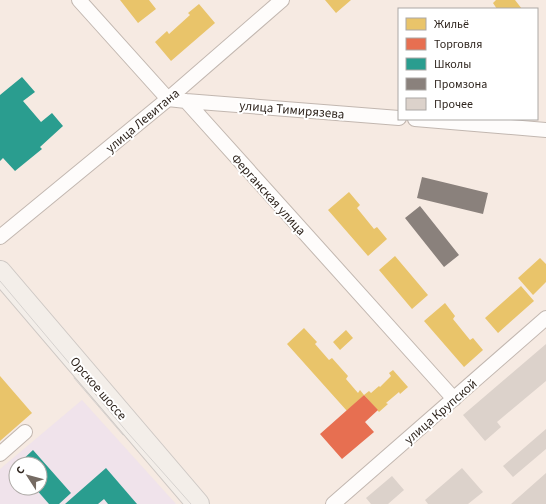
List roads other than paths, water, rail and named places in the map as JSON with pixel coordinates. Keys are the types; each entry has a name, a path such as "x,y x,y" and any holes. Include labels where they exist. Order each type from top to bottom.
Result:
{"main road":[{"name":"Орское шоссе","path":"0,272 198,504"}],"street":[{"path":"80,0 168,99 186,100"},
{"name":"улица Левитана","path":"0,237 168,99 282,0"},
{"name":"улица Тимирязева","path":"186,100 398,118"},
{"name":"Ферганская улица","path":"186,100 454,399"},
{"path":"427,120 546,130"},
{"name":"улица Крупской","path":"333,504 546,318"},
{"path":"0,454 25,432"}],"tram line":[{"path":"0,281 128,433 191,504"},
{"path":"74,378 123,435"}]}
